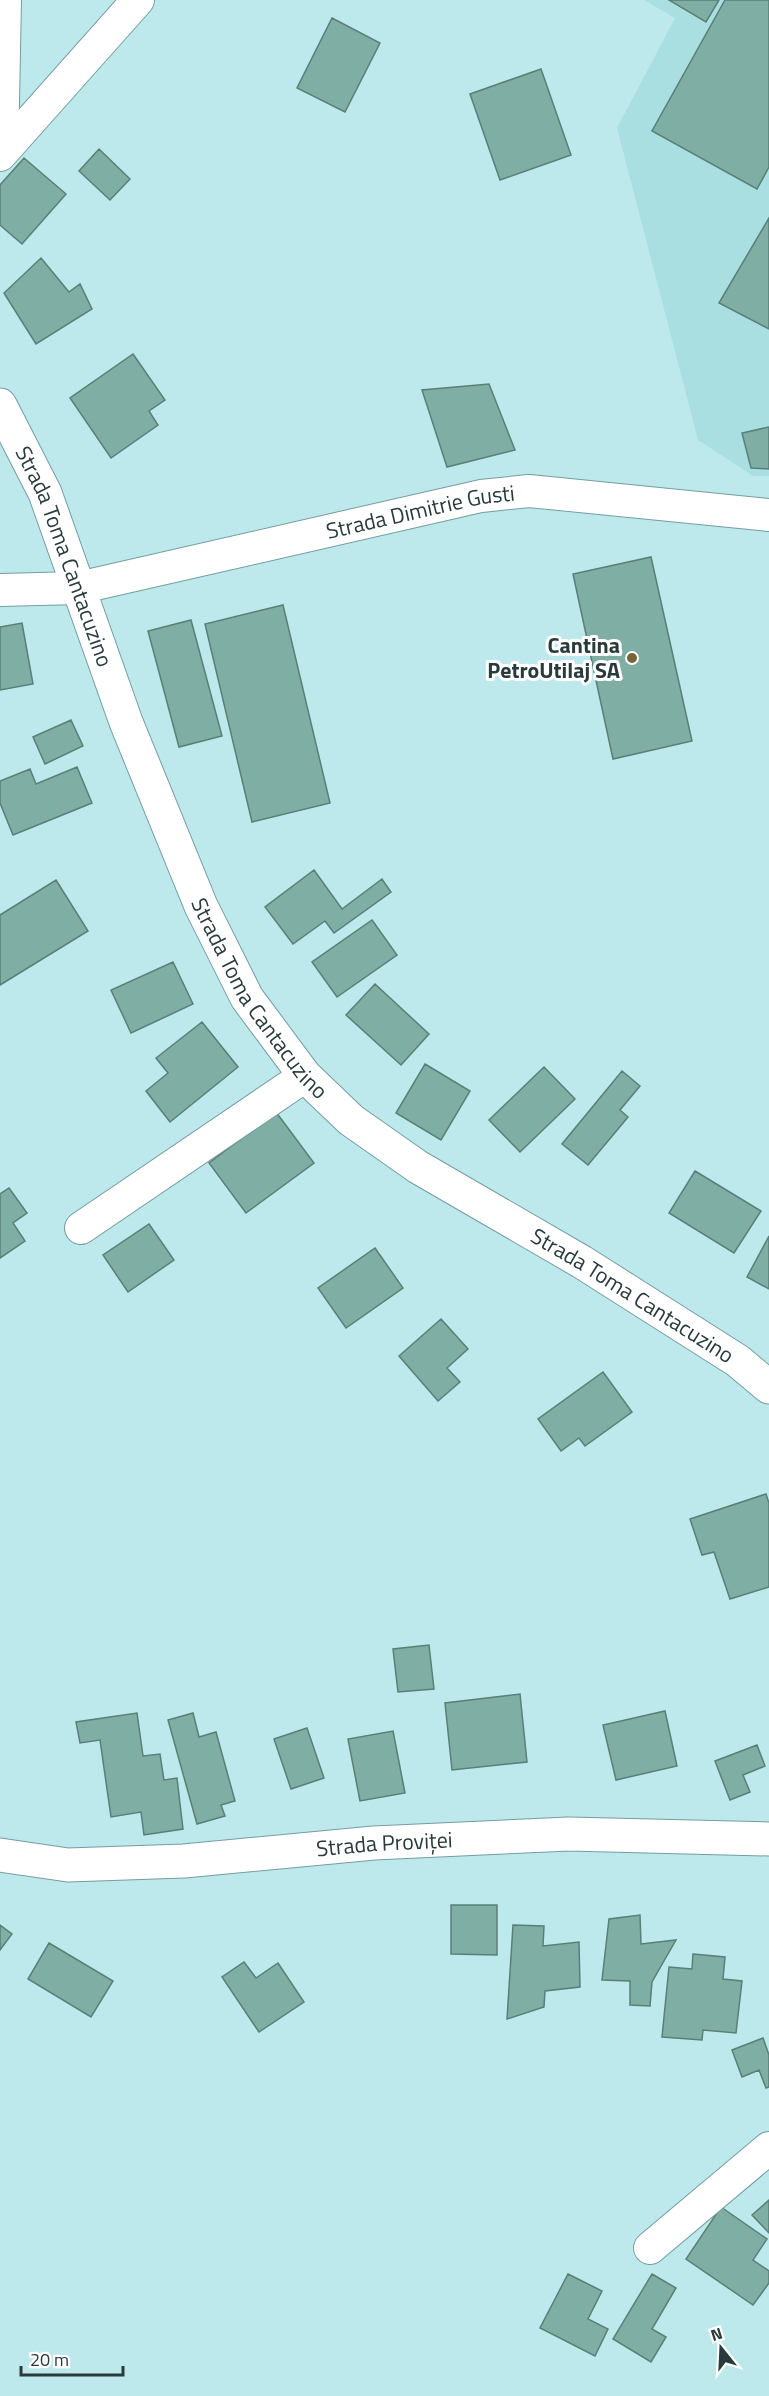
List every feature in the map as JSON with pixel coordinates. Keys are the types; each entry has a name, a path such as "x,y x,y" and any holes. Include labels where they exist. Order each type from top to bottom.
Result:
{"street":[{"path":"1,153 6,0"},
{"path":"1,153 138,0"},
{"name":"Strada Toma Cantacuzino","path":"0,405 45,493 126,722 201,906 247,998 304,1076 351,1120 418,1167 582,1262 738,1361 769,1387"},
{"name":"Strada Dimitrie Gusti","path":"0,590 78,588 490,495 529,491 769,515"},
{"path":"81,1228 304,1076"},
{"name":"Strada Proviței","path":"0,1855 68,1865 184,1861 374,1843 569,1834 769,1839"},
{"path":"650,2248 769,2148"}],"shaded area":[{"path":"644,0 769,0 769,476 753,476 698,440 617,128 675,18"}],"building":[{"path":"669,0 719,0 706,22"},
{"path":"725,0 769,0 769,167 757,189 652,131"},
{"path":"332,18 380,43 345,112 297,88"},
{"path":"541,69 571,155 500,180 470,94"},
{"path":"99,149 130,179 110,200 79,171"},
{"path":"24,158 66,194 22,244 0,225 0,185"},
{"path":"769,218 769,329 719,303"},
{"path":"41,258 69,292 80,284 92,309 36,344 4,293"},
{"path":"133,354 165,400 149,411 158,425 111,458 70,398"},
{"path":"489,384 515,450 447,467 422,390"},
{"path":"769,427 769,469 751,468 742,433"},
{"name":"Cantina PetroUtilaj SA","path":"651,557 692,741 613,759 573,574"},
{"path":"283,605 330,803 252,822 205,624"},
{"path":"191,620 222,736 179,747 148,631"},
{"path":"22,623 33,684 0,690 0,627"},
{"path":"71,720 83,746 45,764 33,737"},
{"path":"77,767 92,803 13,835 0,803 0,781 30,769 36,784"},
{"path":"314,870 342,909 382,879 391,892 334,933 325,921 293,944 265,907"},
{"path":"56,880 88,931 0,985 0,915"},
{"path":"372,920 397,955 337,997 312,962"},
{"path":"173,962 193,1004 131,1033 111,990"},
{"path":"375,984 429,1034 401,1065 346,1015"},
{"path":"202,1022 238,1067 170,1122 146,1091 168,1073 156,1058"},
{"path":"425,1064 470,1091 441,1140 396,1113"},
{"path":"544,1067 575,1099 520,1152 489,1120"},
{"path":"622,1071 640,1086 620,1110 628,1117 588,1165 562,1144"},
{"path":"276,1112 314,1163 246,1213 209,1163"},
{"path":"695,1171 761,1211 734,1253 669,1213"},
{"path":"9,1188 27,1213 13,1223 25,1241 0,1258 0,1194"},
{"path":"149,1224 174,1260 128,1292 103,1255"},
{"path":"769,1236 769,1289 747,1277"},
{"path":"375,1248 403,1288 346,1328 318,1288"},
{"path":"441,1319 468,1349 447,1368 460,1382 438,1401 399,1356"},
{"path":"603,1372 632,1412 585,1446 579,1438 561,1451 538,1419"},
{"path":"766,1494 769,1503 769,1587 730,1599 714,1552 702,1555 690,1519"},
{"path":"429,1645 434,1689 398,1692 393,1649"},
{"path":"520,1694 527,1762 452,1770 445,1703"},
{"path":"665,1711 677,1766 616,1780 603,1725"},
{"path":"137,1713 143,1756 160,1754 164,1780 177,1778 183,1829 144,1835 141,1812 111,1817 100,1740 80,1743 76,1722"},
{"path":"193,1713 199,1737 216,1732 235,1801 221,1805 225,1816 197,1824 168,1720"},
{"path":"307,1728 324,1778 291,1789 274,1739"},
{"path":"393,1731 405,1793 360,1801 348,1739"},
{"path":"757,1745 765,1766 743,1775 750,1792 730,1800 715,1761"},
{"path":"451,1905 497,1905 497,1955 451,1954"},
{"path":"640,1915 641,1944 676,1940 652,1982 650,2006 630,2005 630,1981 602,1980 609,1919"},
{"path":"0,1925 12,1934 0,1950"},
{"path":"513,1925 544,1926 543,1946 579,1942 580,1987 545,1991 544,2007 507,2019"},
{"path":"49,1943 113,1981 91,2017 28,1979"},
{"path":"693,1954 725,1957 723,1979 742,1981 736,2033 703,2030 702,2040 662,2037 669,1967 692,1969"},
{"path":"244,1962 256,1978 278,1963 304,2002 259,2032 222,1977"},
{"path":"763,2038 769,2055 769,2087 766,2088 759,2070 742,2077 732,2050"},
{"path":"769,2200 769,2233 752,2215"},
{"path":"721,2207 767,2239 753,2260 769,2271 769,2283 753,2305 686,2259"},
{"path":"568,2274 602,2291 588,2319 608,2329 595,2356 540,2328"},
{"path":"652,2274 676,2288 652,2329 666,2337 651,2362 613,2339"}],"place":[{"name":"Cantina PetroUtilaj SA","path":"632,658"}]}
